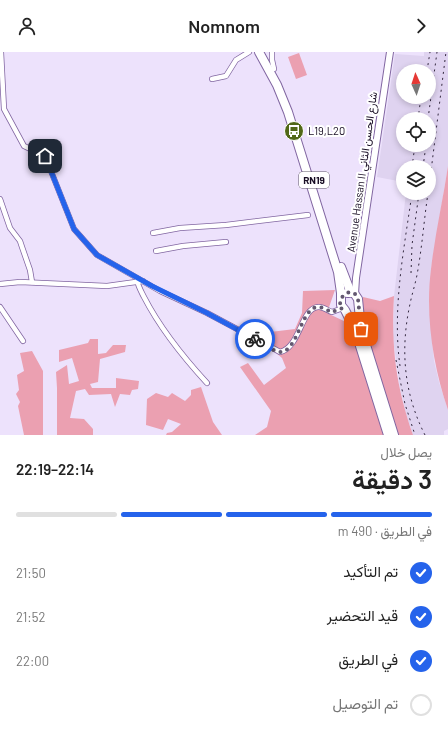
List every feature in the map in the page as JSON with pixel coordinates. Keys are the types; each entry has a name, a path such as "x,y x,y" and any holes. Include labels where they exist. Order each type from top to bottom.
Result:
{"highway":[{"name":"RN19","path":"259,52 268,54"},
{"name":"RN19","path":"268,54 289,101 341,269 350,288 358,299 361,329 394,435"},
{"name":"RN19","path":"268,54 288,112 338,272 341,305 354,330 388,435"},
{"path":"341,299 344,295 353,293"},
{"path":"344,309 349,311 354,310 358,304"}],"street":[{"path":"212,79 226,76 236,60 249,52"},
{"name":"Avenue Hassan II شارع الحسن الثاني","path":"353,293 390,52"},
{"path":"1,55 4,109 2,112 24,146 45,156 74,229 97,255 137,280 148,307 191,366 207,384"},
{"path":"0,199 10,228 20,241 30,270 32,282"},
{"path":"152,233 180,228 226,225 308,214"},
{"path":"156,251 183,246 226,242"},
{"path":"0,284 32,282 107,286 137,280 143,281 280,352 290,347 302,324 313,308 323,307 332,312 344,309"},
{"path":"0,307 23,341"}],"shaded area":[{"path":"424,52 448,52 448,166 431,269 429,303 434,361 448,410 448,429 444,431 444,435 413,435 400,388 393,339 394,296 405,200 436,200 436,160 396,160 396,181 377,177 395,54 424,56"},
{"path":"299,53 307,75 296,79 288,57"},
{"path":"448,166 448,410 434,358 430,322 429,286"},
{"path":"335,290 327,313 346,322 358,349 385,435 255,435 267,427 271,411 240,367 248,363 264,385 286,368 282,358 260,339 262,333 295,329 302,313 303,291"},
{"path":"394,296 393,332 396,366 402,400 413,435 396,435 366,342 361,312 363,297 380,301"},
{"path":"90,339 98,339 98,354 106,353 113,345 126,345 125,352 100,359 98,382 90,384 92,388 116,388 116,378 139,381 138,389 132,390 130,395 120,394 115,407 111,394 89,395 85,389 76,391 70,418 84,419 93,429 93,435 57,435 56,372 67,365 69,384 79,381 72,358 59,362 59,350 88,343"},
{"path":"32,351 43,371 43,435 24,435 18,406 20,402 16,394 19,390 17,375 24,371 20,353"},
{"path":"201,387 213,422 222,435 166,435 181,424 168,419 163,430 146,425 147,399 156,393 168,397 172,393 185,401 191,395 191,390"}],"railway":[{"path":"428,64 430,52"},
{"path":"429,112 437,52"},
{"path":"432,160 446,52"},
{"path":"419,112 420,104"},
{"path":"413,160 414,152"},
{"path":"424,160 425,152"},
{"path":"400,366 397,323 398,301 411,200"},
{"path":"411,273 412,245 418,200"},
{"path":"425,435 412,404 408,388 405,338 410,304 419,265 427,200"},
{"path":"396,360 405,404 415,435"}],"way so far":[{"path":"255,339 277,351 280,352 286,350 292,344 302,324 313,308 323,307 331,312 338,311 343,308 340,303 342,297 349,292 357,296 359,302 361,329"}],"place":[{"name":"L19,L20","path":"294,131"}],"route":[{"path":"45,156 74,229 97,255 152,286 255,339"}]}
